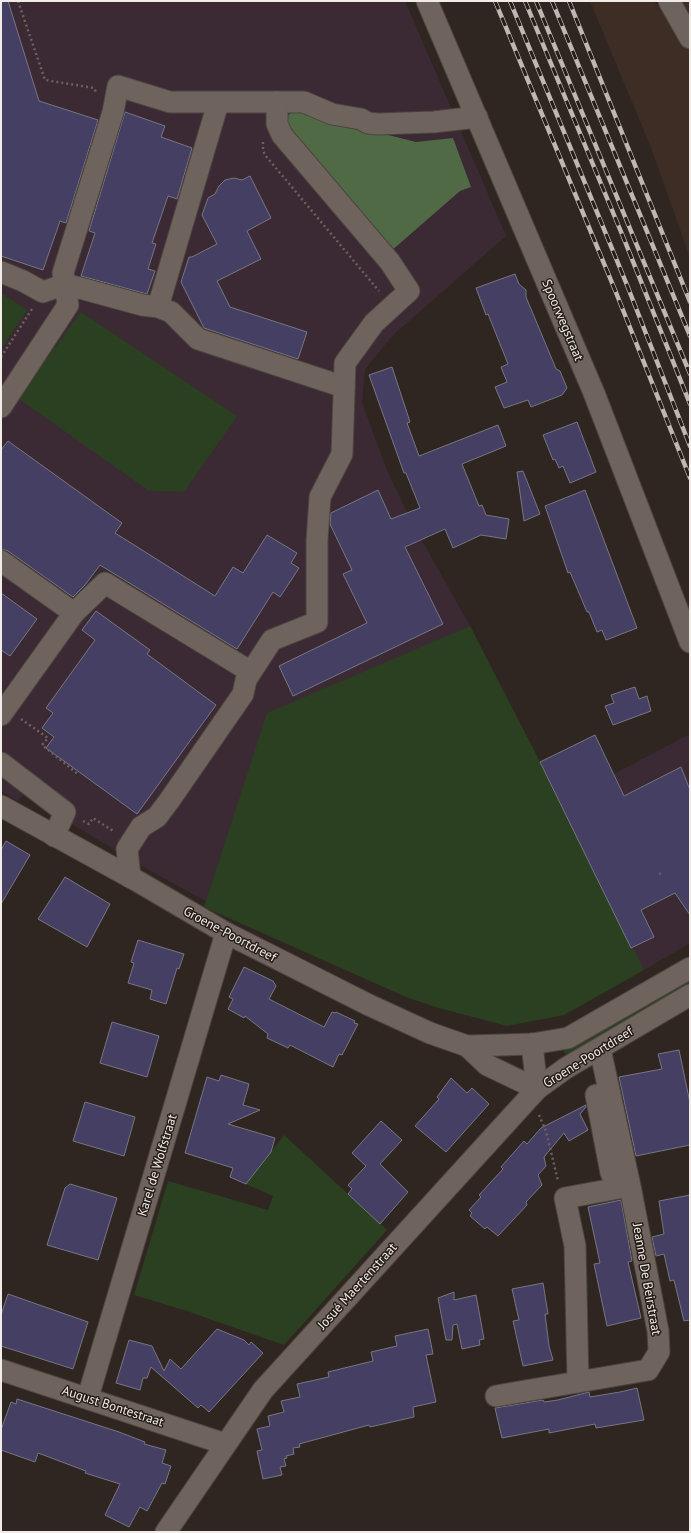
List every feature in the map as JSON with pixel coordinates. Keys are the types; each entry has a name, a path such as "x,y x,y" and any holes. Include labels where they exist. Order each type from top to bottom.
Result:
{"street":[{"name":"Spoorwegstraat","path":"427,1 594,393 690,642"},
{"path":"669,1 690,38"},
{"path":"2,405 68,305 63,273 112,112 118,86 170,102 304,102 332,114 361,119 377,114 475,112"},
{"path":"130,877 127,849 130,843 142,827 157,817 169,801 243,694 246,680 272,640 316,622 317,540 320,497 342,454 345,363 374,323 409,292 390,262 282,135 277,124 277,102"},
{"path":"158,307 218,103"},
{"path":"1,272 44,292 65,284 142,305 158,307 171,312 198,340 344,387"},
{"path":"1,561 74,613"},
{"path":"4,711 74,613 105,583 251,672"},
{"path":"1,763 65,812 54,836"},
{"name":"Groene-Poortdreef","path":"1,806 130,877 226,933 368,1005 430,1033 467,1046 532,1044 568,1038 690,968"},
{"name":"Karel de Wolfstraat","path":"88,1397 226,933"},
{"name":"Groene-Poortdreef","path":"467,1046 487,1065 534,1092 566,1068 690,995"},
{"path":"532,1044 534,1092"},
{"path":"594,1052 611,1173"},
{"name":"Jeanne De Beirstraat","path":"496,1396 648,1370 659,1352 658,1331 630,1186 594,1052"},
{"name":"Josué Maertenstraat","path":"166,1532 263,1390 534,1092"},
{"path":"578,1382 575,1246 565,1198 630,1186"},
{"name":"August Bontestraat","path":"1,1370 88,1397 225,1444"}],"path":[{"path":"18,1 45,80 94,88 97,96"},
{"path":"263,136 263,150 265,155 392,307"},
{"path":"1,357 44,292"},
{"path":"4,711 48,738 42,745 79,775"},
{"path":"65,812 89,824 93,818 130,843"},
{"path":"534,1092 546,1131 561,1196 565,1198"}],"shaded area":[{"path":"1,1 405,1 506,236 393,335 365,369 362,403 387,470 411,521 470,626 540,762 603,753 614,774 690,734 690,943 644,970 631,948 592,868 406,997 246,923 147,869 23,795 17,801 1,791"},
{"path":"590,1 654,1 690,51 690,258 652,150"},
{"path":"677,1 690,1 690,26"}],"green space":[{"path":"296,109 329,120 416,142 453,138 471,187 460,191 391,251 287,129 286,117"},
{"path":"1,293 27,310 1,349"},
{"path":"81,312 237,416 184,492 149,491 18,398"},
{"path":"470,626 644,970 564,1015 507,1026 439,1008 406,997 204,907 267,713"},
{"path":"690,979 690,985 569,1055 564,1053 564,1048"},
{"path":"284,1135 387,1230 284,1345 187,1311 134,1295 168,1181 268,1210 273,1196 246,1184"}],"building":[{"path":"1,1 8,1 39,101 98,120 66,223 60,221 43,270 1,256"},
{"path":"125,112 165,126 161,137 192,148 177,199 168,196 152,243 156,244 148,269 155,271 147,294 81,276 95,233 89,231"},
{"path":"250,176 271,218 247,231 261,259 217,281 230,307 307,332 298,359 204,328 181,282 189,257 192,257 217,244 202,215 208,198 215,194 219,186 225,180 234,178 242,180"},
{"path":"515,274 519,284 526,290 526,297 556,369 560,371 567,388 562,395 531,407 528,400 504,408 495,387 507,382 501,367 508,364 488,314 486,315 476,288"},
{"path":"392,367 410,422 407,423 419,456 498,425 506,446 462,464 479,506 482,505 486,515 509,519 506,539 481,535 453,548 445,529 405,547 443,624 293,696 279,666 367,623 343,574 352,570 330,524 331,513 378,490 391,519 420,508 406,473 404,473 369,375"},
{"path":"577,422 596,472 570,483 563,466 559,468 555,459 553,460 543,435"},
{"path":"8,441 122,523 115,533 215,596 233,567 243,573 267,535 297,553 291,563 299,568 280,597 273,592 237,649 100,565 85,585 73,597 8,551 1,549 1,450"},
{"path":"523,471 540,514 524,521 517,472"},
{"path":"585,490 637,628 606,640 602,630 597,632 570,572 568,573 545,506"},
{"path":"1,593 37,619 10,656 1,650"},
{"path":"96,611 150,650 147,654 216,705 137,814 46,748 54,737 42,728 53,713 46,708 95,640 82,630"},
{"path":"635,687 639,699 647,696 651,711 613,725 605,706 614,703 611,695"},
{"path":"595,735 624,796 681,767 690,790 690,915 675,893 641,910 654,937 631,948 540,762"},
{"path":"6,841 30,855 1,904 1,850"},
{"path":"65,877 110,904 87,947 38,919"},
{"path":"138,940 184,954 179,969 177,968 166,1004 150,999 152,990 128,983 134,963 131,962"},
{"path":"244,967 273,981 276,986 269,999 324,1027 332,1012 336,1012 358,1024 342,1055 339,1054 333,1067 290,1045 288,1048 267,1038 268,1034 245,1016 244,1018 228,1009 233,999 229,997"},
{"path":"112,1022 159,1036 147,1077 100,1063"},
{"path":"679,1050 690,1103 690,1145 636,1156 619,1077 662,1069 658,1054"},
{"path":"221,1075 249,1084 243,1105 260,1110 228,1124 275,1138 271,1152 246,1184 230,1177 233,1168 185,1153 207,1077 219,1081"},
{"path":"451,1078 467,1093 472,1088 489,1104 446,1152 415,1126 439,1099 437,1097"},
{"path":"85,1102 135,1117 124,1156 73,1141"},
{"path":"586,1105 580,1114 588,1130 569,1141 564,1133 544,1157 546,1166 538,1175 542,1185 526,1202 527,1205 498,1236 487,1227 485,1229 470,1216 472,1213 469,1210 481,1197 479,1195 503,1169 501,1167 524,1141 527,1144 541,1128"},
{"path":"381,1121 402,1140 380,1164 408,1192 380,1224 348,1194 352,1189 348,1185 366,1166 352,1153"},
{"path":"70,1184 117,1198 98,1260 47,1245 65,1188"},
{"path":"690,1195 690,1320 684,1321 674,1280 670,1281 664,1254 656,1256 652,1237 664,1234 659,1201"},
{"path":"621,1200 632,1261 628,1262 641,1318 607,1326 594,1264 600,1263 588,1207"},
{"path":"543,1283 548,1314 545,1314 549,1346 553,1360 523,1366 513,1321 519,1320 512,1289"},
{"path":"454,1292 454,1300 476,1295 484,1339 479,1340 480,1345 462,1349 457,1324 453,1325 452,1340 446,1340 438,1298"},
{"path":"8,1294 88,1322 73,1369 1,1346 1,1315"},
{"path":"217,1329 244,1340 249,1345 251,1342 263,1353 209,1412 201,1405 198,1408 151,1367 147,1378 143,1378 140,1390 116,1383 129,1340 152,1346 164,1371 170,1359 181,1369"},
{"path":"428,1329 433,1354 426,1355 436,1402 413,1407 414,1417 370,1427 369,1425 299,1444 300,1447 293,1448 294,1454 286,1456 287,1458 284,1459 286,1466 280,1467 282,1475 263,1479 257,1451 262,1450 257,1429 270,1426 268,1416 284,1412 281,1401 300,1397 297,1384 329,1377 328,1372 373,1361 371,1352 397,1346 395,1336"},
{"path":"637,1388 644,1420 596,1428 595,1424 549,1433 549,1429 502,1438 495,1408 543,1400 544,1402 558,1400 589,1392 590,1397"},
{"path":"17,1399 119,1432 145,1442 144,1444 166,1450 162,1463 171,1466 165,1484 162,1483 147,1511 140,1507 129,1527 105,1515 120,1484 85,1473 86,1471 38,1453 35,1462 1,1450 1,1430 11,1402 16,1404"}],"railway":[{"path":"495,1 615,290 690,478"},
{"path":"510,1 627,285 690,446"},
{"path":"525,1 624,239 690,404"},
{"path":"536,1 690,374"},
{"path":"552,1 690,336"},
{"path":"569,1 690,302"}]}
